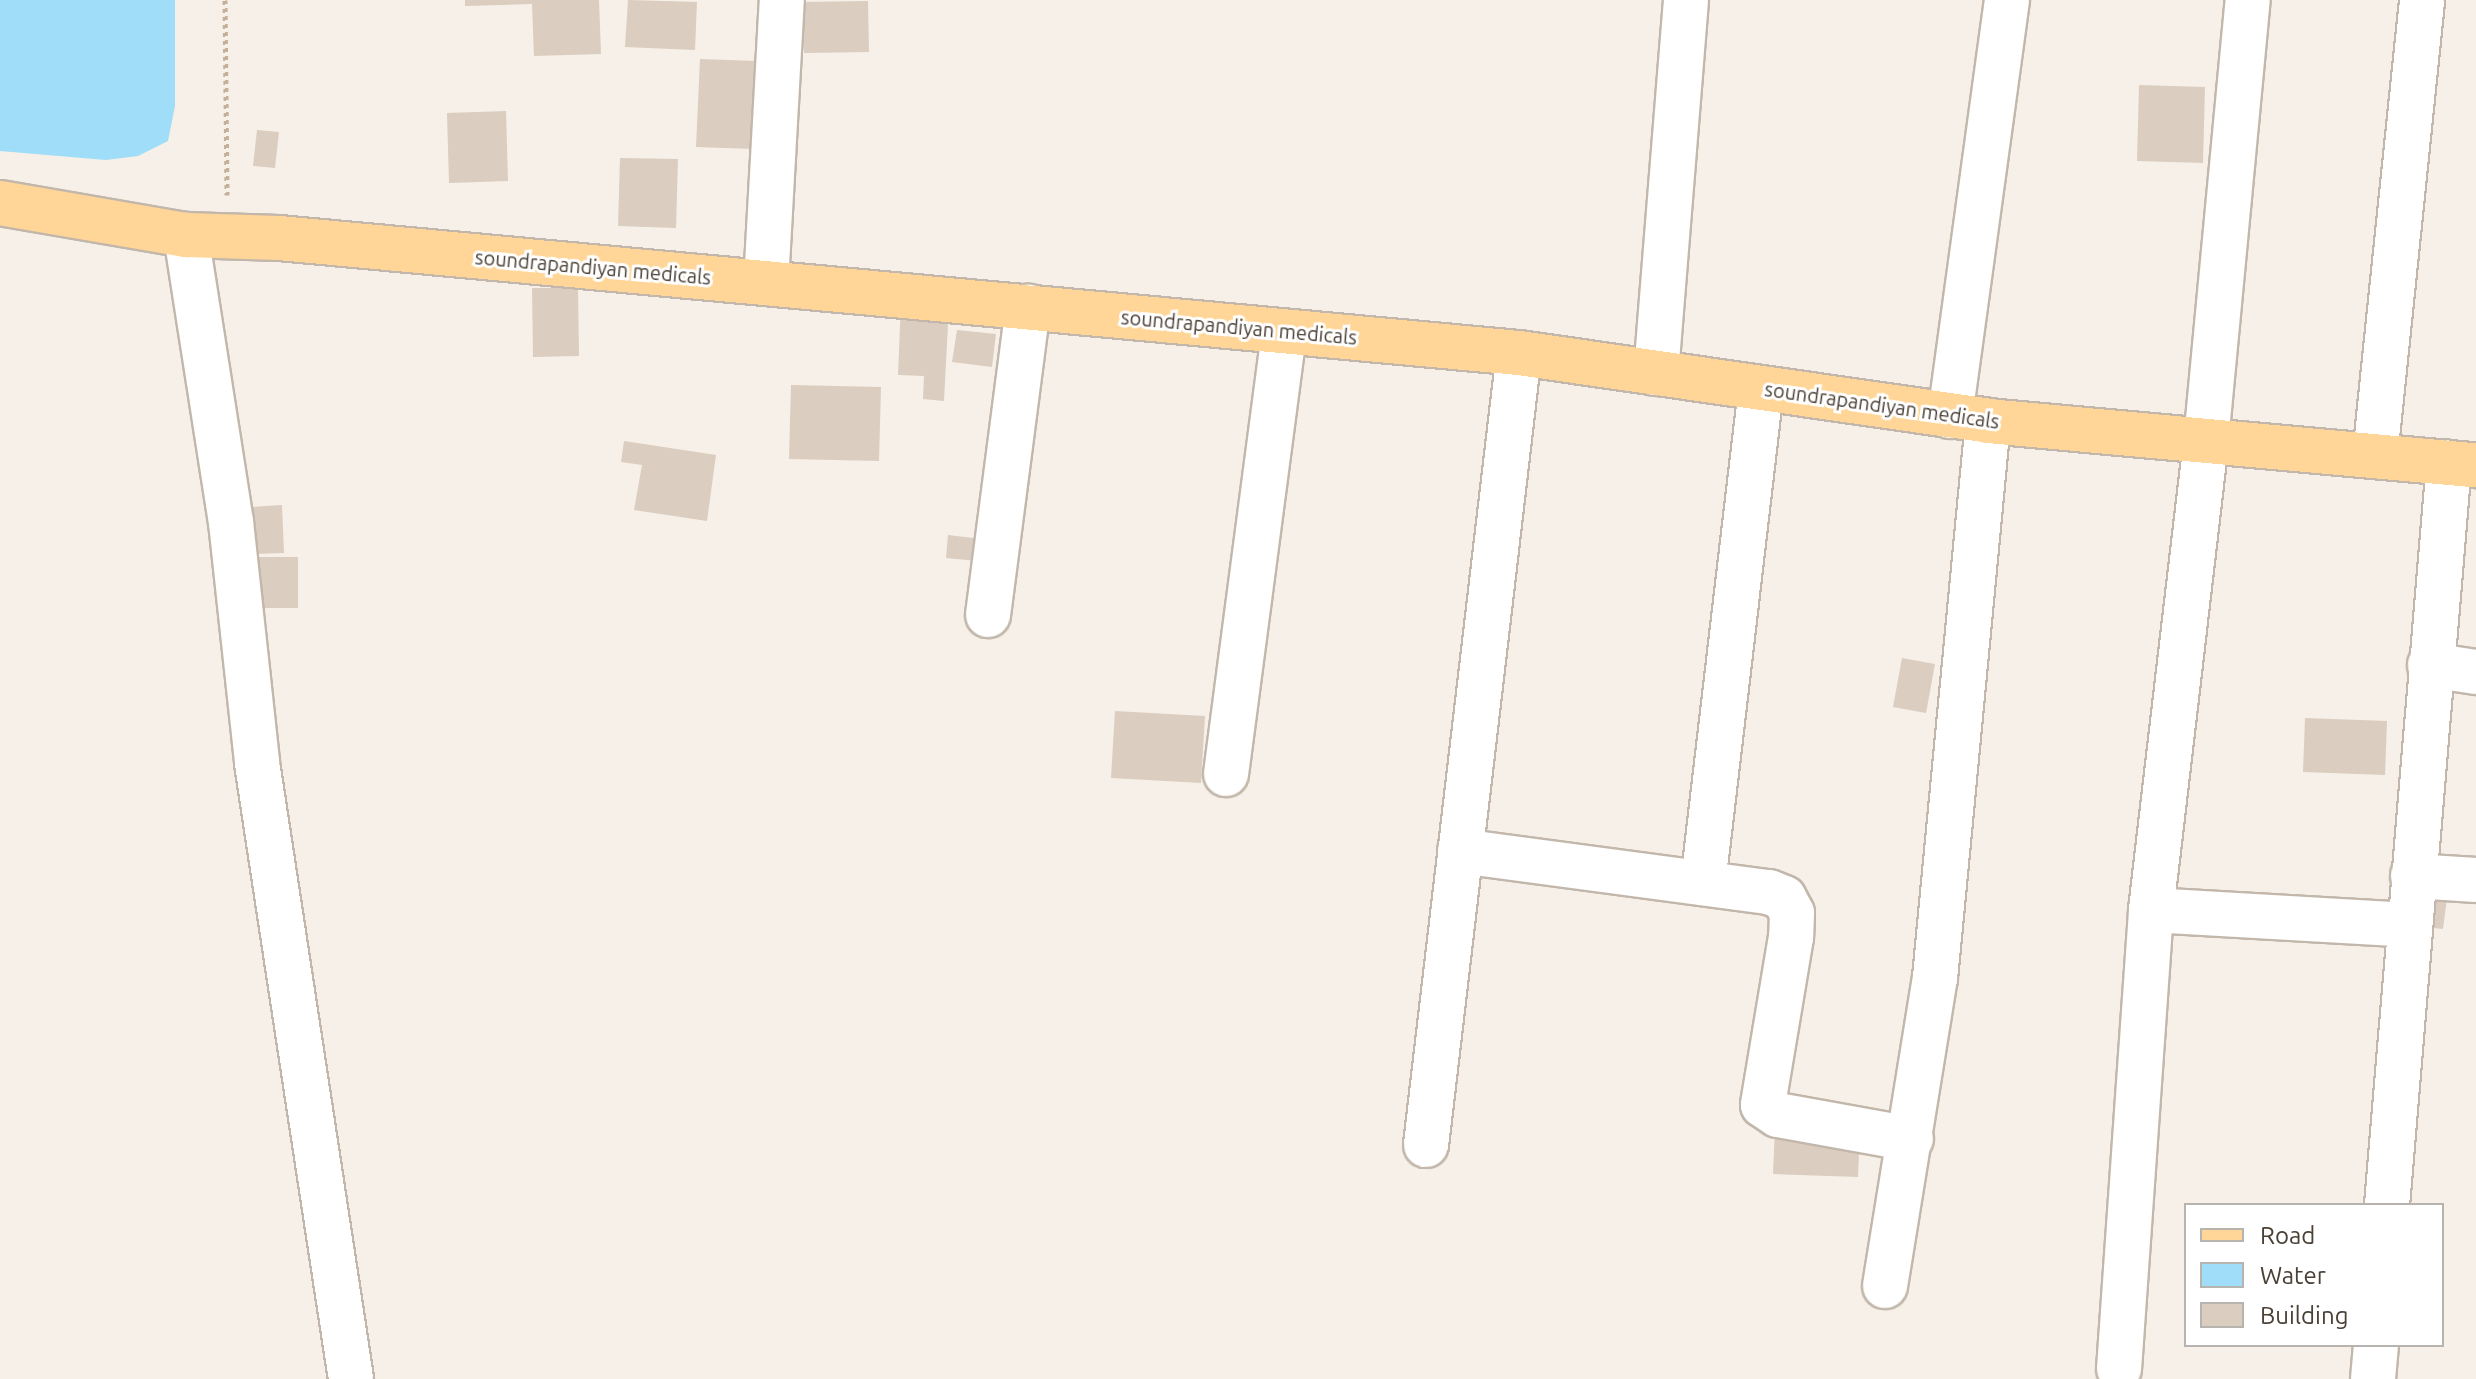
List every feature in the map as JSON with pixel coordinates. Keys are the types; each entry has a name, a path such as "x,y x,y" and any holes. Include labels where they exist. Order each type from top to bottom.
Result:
{"main road":[{"name":"soundrapandiyan medicals","path":"0,203 206,236 766,283 1519,353 1969,419 2463,464"}],"street":[{"path":"766,283 782,0"},
{"path":"1656,373 1686,0"},
{"path":"1885,1286 1935,978 1969,419 2007,0"},
{"path":"2119,1369 2151,910 2206,441 2248,0"},
{"path":"2375,456 2422,0"},
{"path":"206,236 231,522 257,763 351,1379"},
{"path":"988,615 1028,307"},
{"path":"1226,774 1284,332"},
{"path":"1426,1145 1519,353"},
{"path":"1703,883 1761,388"},
{"path":"2387,1203 2430,665 2463,464"},
{"path":"2430,665 2476,672"},
{"path":"1460,851 1769,892 1784,898 1792,913 1763,1105 1778,1115 1911,1139"},
{"path":"2413,876 2476,880"},
{"path":"2151,910 2409,925"},
{"path":"2373,1379 2376,1347"}],"path":[{"path":"206,236 225,0"}],"water":[{"path":"0,0 175,0 175,106 168,141 138,156 106,160 0,151"}],"building":[{"path":"465,0 599,0 601,54 534,56 532,4 465,6"},
{"path":"628,0 697,2 695,50 625,47"},
{"path":"868,1 869,52 804,53 804,2"},
{"path":"700,59 757,61 754,149 696,147"},
{"path":"2139,85 2205,87 2203,163 2137,161"},
{"path":"506,111 508,181 449,183 447,113"},
{"path":"257,130 279,132 275,168 253,166"},
{"path":"620,158 678,159 676,228 618,226"},
{"path":"532,288 578,288 579,356 533,357"},
{"path":"901,302 949,305 944,401 923,399 924,376 898,375"},
{"path":"957,330 996,334 992,367 952,362"},
{"path":"791,385 881,387 879,461 789,459"},
{"path":"624,441 716,455 707,521 634,510 642,465 621,462"},
{"path":"282,505 284,553 253,554 251,507"},
{"path":"948,535 981,539 978,561 946,558"},
{"path":"258,557 298,557 298,608 258,608"},
{"path":"1902,658 1935,664 1926,713 1893,707"},
{"path":"1115,711 1205,716 1201,783 1111,778"},
{"path":"2305,718 2387,721 2385,775 2303,772"},
{"path":"2414,887 2448,890 2443,929 2410,926"},
{"path":"1775,1127 1860,1130 1858,1177 1773,1174"}]}
